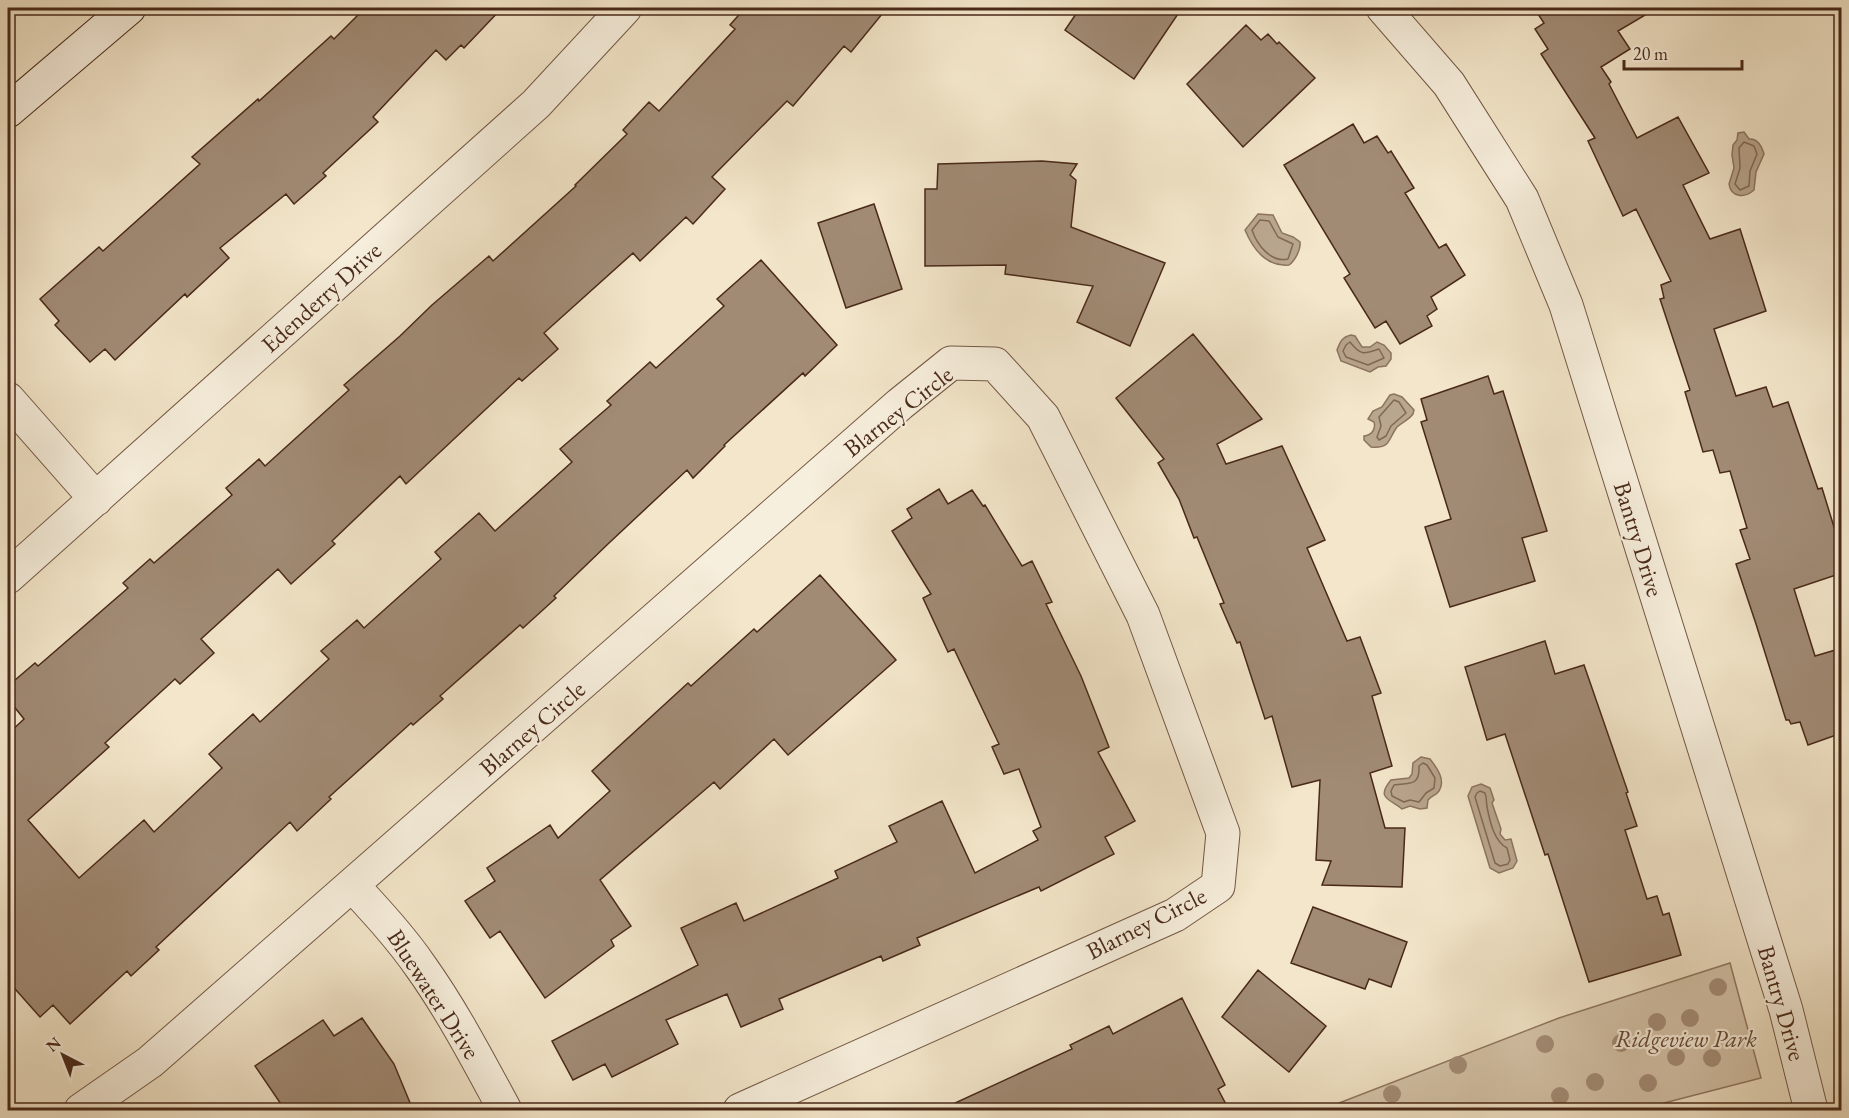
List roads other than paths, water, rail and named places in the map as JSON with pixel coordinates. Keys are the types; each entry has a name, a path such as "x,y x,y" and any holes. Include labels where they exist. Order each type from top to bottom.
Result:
{"street":[{"path":"8,111 129,8"},
{"name":"Edenderry Drive","path":"8,577 536,104 625,8"},
{"name":"Bantry Drive","path":"1383,8 1449,84 1522,199 1566,305 1786,1010 1811,1110"},
{"name":"Blarney Circle","path":"81,1110 150,1062 900,404 951,363 995,364 1043,417 1143,615 1223,833 1218,886 1175,915 740,1110"},
{"path":"8,399 96,499"},
{"name":"Bluewater Drive","path":"353,886 386,921 421,967 466,1038 505,1110"}],"water":[{"path":"1744,132 1749,139 1759,144 1764,154 1756,172 1754,190 1739,195 1732,192 1729,184 1734,168 1733,145 1738,133"},
{"path":"1258,214 1273,215 1282,233 1300,242 1297,255 1289,265 1267,260 1252,244 1245,230"},
{"path":"1351,335 1355,336 1362,347 1370,347 1377,342 1384,345 1391,353 1391,359 1386,366 1378,367 1370,372 1341,361 1338,347 1343,339"},
{"path":"1390,395 1402,397 1414,410 1413,414 1397,427 1386,445 1371,447 1364,440 1364,436 1371,433 1374,427 1374,422 1368,419 1373,411 1382,407"},
{"path":"1421,757 1430,759 1435,766 1440,774 1441,787 1428,800 1427,808 1420,809 1410,806 1402,809 1386,798 1384,791 1391,780 1409,778 1412,774 1413,763"},
{"path":"1481,784 1490,788 1494,800 1492,803 1501,829 1500,834 1505,840 1511,839 1517,861 1513,868 1499,873 1490,868 1468,796 1472,787"}],"park label":[{"name":"Ridgeview Park","path":"1686,1038"}]}
